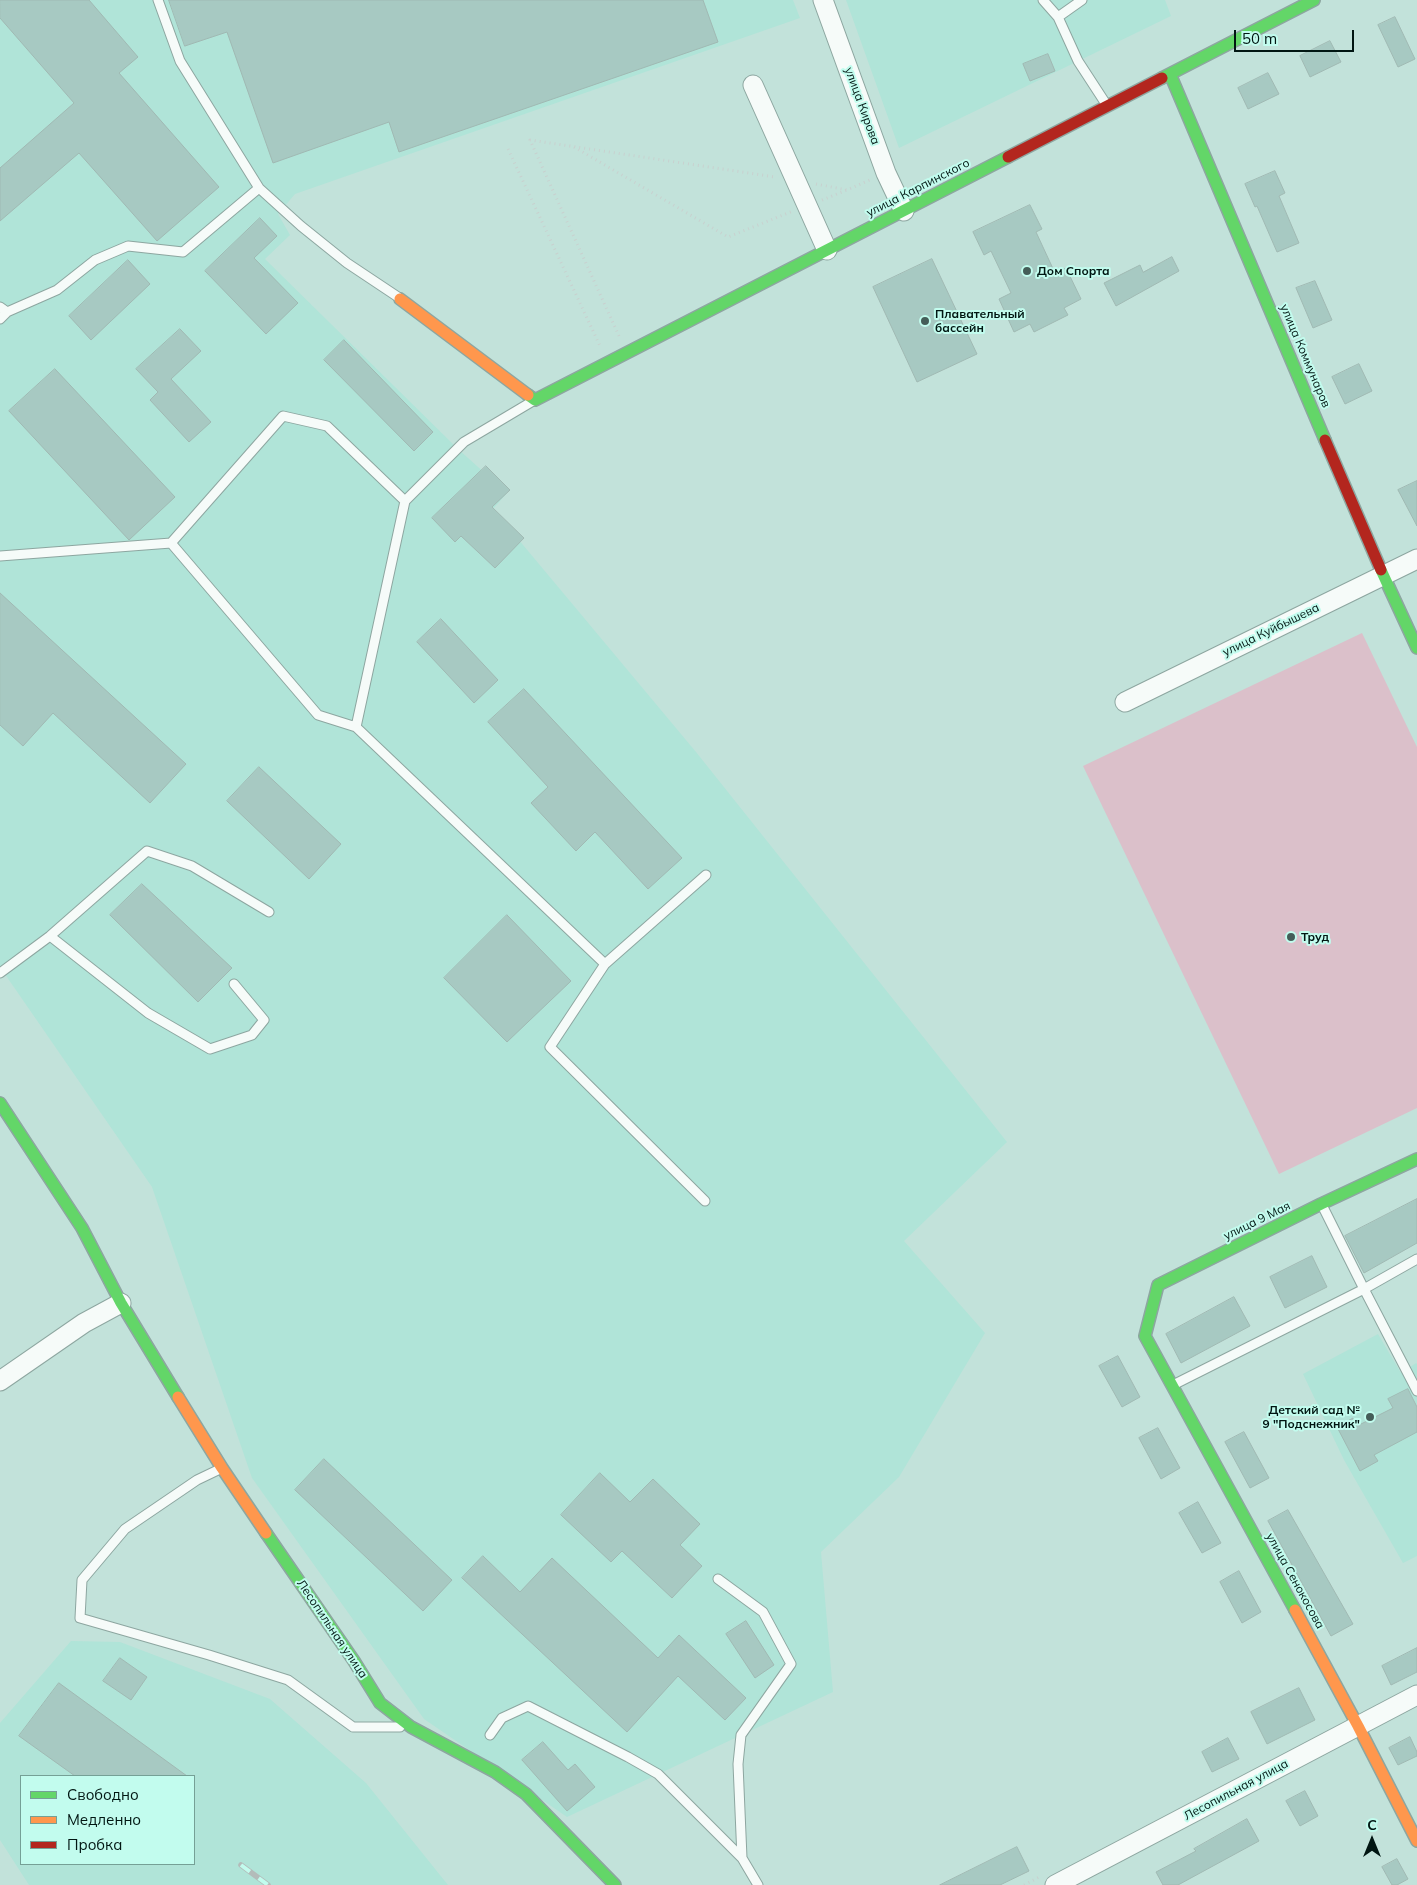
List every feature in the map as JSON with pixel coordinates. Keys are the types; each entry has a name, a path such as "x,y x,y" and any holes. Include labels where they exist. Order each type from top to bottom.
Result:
{"street":[{"name":"улица Кирова","path":"823,0 886,173 904,211"},
{"name":"улица Карпинского","path":"535,400 1314,0"},
{"name":"улица Коммунаров","path":"1170,74 1383,576 1417,648"},
{"path":"753,85 827,250"},
{"path":"400,299 535,400"},
{"name":"улица Куйбышева","path":"1125,702 1417,559"},
{"name":"Лесопильная улица","path":"0,1103 82,1228 121,1303 222,1468 354,1661 380,1703 411,1727 495,1772 526,1794 615,1885"},
{"name":"улица 9 Мая","path":"1145,1336 1158,1285 1417,1159"},
{"path":"0,1381 84,1323 121,1303"},
{"name":"улица Сенокосова","path":"1145,1336 1358,1726 1417,1841"},
{"name":"Лесопильная улица","path":"1054,1885 1417,1695"}],"lane":[{"path":"158,0 180,61 259,188 301,226 347,263 400,299"},
{"path":"1043,0 1058,17 1078,61 1107,106"},
{"path":"1058,17 1082,0"},
{"path":"0,319 4,310 57,290 94,260 128,246 183,252 259,188"},
{"path":"356,727 405,501 464,442 535,400"},
{"path":"0,556 172,543 283,416 327,426 405,501"},
{"path":"172,543 318,715 356,727 605,964"},
{"path":"0,973 50,936 147,851 192,866 269,912"},
{"path":"705,1201 550,1047 605,964 706,875"},
{"path":"50,936 148,1013 210,1049 252,1035 264,1020 234,984"},
{"path":"1322,1204 1417,1391"},
{"path":"1172,1385 1364,1289 1417,1259"},
{"path":"222,1468 197,1480 126,1528 82,1580 80,1618 288,1680 353,1727 411,1727"},
{"path":"718,1580 763,1612 791,1664 741,1735 738,1764 742,1858"},
{"path":"490,1735 502,1718 528,1706 628,1757 658,1774 742,1858 758,1885"}],"path":[{"path":"627,353 530,140 738,170 847,190"},
{"path":"572,146 728,237 886,173"},
{"path":"508,150 608,363"}],"shaded area":[{"path":"0,0 793,0 800,18 295,194 278,214 290,235 265,259 458,449 507,493 493,509 696,752 1007,1142 904,1241 985,1333 899,1477 821,1552 833,1692 567,1817 424,1719 252,1478 152,1187 0,967"},
{"path":"846,0 1165,0 1171,16 899,148"},
{"name":"Труд","path":"1362,633 1417,747 1417,1108 1279,1174 1083,766"},
{"name":"Детский сад № 9 \"Подснежник\"","path":"1378,1334 1401,1373 1417,1364 1417,1556 1403,1563 1344,1460 1303,1374"},
{"path":"71,1641 120,1642 270,1699 366,1783 448,1885 29,1885 0,1840 0,1723"}],"building":[{"path":"0,0 89,0 138,57 119,73 219,187 157,241 79,153 0,221 0,168 74,103 0,18"},
{"path":"169,0 703,0 718,42 399,152 389,122 273,163 227,32 185,46"},
{"path":"1395,17 1415,59 1398,67 1378,25"},
{"path":"1330,41 1341,62 1310,77 1300,56"},
{"path":"1048,54 1055,71 1030,81 1023,64"},
{"path":"1268,73 1279,94 1248,109 1238,88"},
{"path":"1275,171 1285,193 1279,196 1299,243 1277,252 1245,184"},
{"name":"Дом Спорта","path":"1030,205 1042,229 1036,232 1055,273 1066,268 1081,299 1064,308 1068,315 1034,332 1030,324 1014,332 999,299 1011,293 991,251 984,255 973,232"},
{"path":"260,218 277,236 254,258 298,303 266,334 205,271"},
{"path":"1172,257 1179,271 1116,306 1104,283 1140,265 1143,272"},
{"name":"Плавательный бассейн","path":"932,259 977,354 917,382 873,287"},
{"path":"128,260 150,284 91,340 69,316"},
{"path":"1315,281 1332,320 1313,328 1296,288"},
{"path":"180,329 201,351 171,379 211,422 189,442 150,400 158,392 136,369"},
{"path":"344,340 433,432 414,451 324,360"},
{"path":"1359,364 1372,391 1345,404 1332,377"},
{"path":"55,369 175,497 129,540 9,411"},
{"path":"486,466 510,490 492,507 524,538 495,568 461,536 455,542 432,518"},
{"path":"1417,481 1417,526 1398,490"},
{"path":"0,593 186,764 150,803 53,713 23,746 0,725"},
{"path":"441,619 498,680 474,703 417,642"},
{"path":"524,689 682,858 648,889 595,832 576,851 531,803 548,787 488,722"},
{"path":"259,767 341,844 309,879 227,801"},
{"path":"142,884 232,968 198,1002 110,915"},
{"path":"507,915 571,981 507,1042 444,978"},
{"path":"1417,1199 1417,1243 1364,1273 1345,1236"},
{"path":"1312,1256 1327,1287 1285,1308 1270,1277"},
{"path":"1234,1297 1250,1326 1181,1363 1166,1334"},
{"path":"1118,1356 1140,1397 1122,1407 1099,1366"},
{"path":"1408,1389 1417,1407 1417,1432 1374,1455 1378,1461 1360,1471 1337,1427 1353,1418 1357,1426 1393,1408 1388,1399"},
{"path":"1158,1428 1180,1468 1161,1479 1139,1438"},
{"path":"1244,1432 1269,1478 1250,1488 1225,1442"},
{"path":"324,1459 452,1580 423,1611 295,1490"},
{"path":"600,1473 630,1502 653,1479 700,1524 680,1545 702,1566 672,1598 622,1551 611,1562 561,1515"},
{"path":"1198,1502 1221,1543 1202,1553 1179,1513"},
{"path":"1288,1510 1353,1624 1331,1636 1268,1521"},
{"path":"483,1556 520,1592 552,1558 658,1658 679,1635 746,1698 725,1720 678,1676 627,1732 462,1578"},
{"path":"1239,1571 1261,1612 1242,1623 1220,1582"},
{"path":"746,1621 774,1665 755,1678 726,1634"},
{"path":"1417,1648 1417,1672 1391,1685 1382,1666"},
{"path":"120,1658 147,1677 131,1700 103,1681"},
{"path":"59,1683 186,1775 74,1775 19,1736"},
{"path":"1299,1688 1315,1720 1267,1744 1251,1712"},
{"path":"1410,1737 1417,1756 1398,1765 1389,1748"},
{"path":"1228,1738 1239,1759 1212,1772 1202,1752"},
{"path":"543,1742 568,1770 575,1764 595,1787 567,1811 522,1760"},
{"path":"1305,1791 1318,1816 1300,1826 1286,1801"},
{"path":"1247,1819 1259,1841 1178,1885 1163,1885 1156,1872 1196,1851 1194,1849"},
{"path":"1017,1847 1029,1871 1000,1885 940,1885"},
{"path":"1397,1859 1408,1879 1397,1885 1392,1885 1382,1867"}],"railway":[{"path":"241,1865 268,1885"}],"traffic: fast":[{"path":"1162,78 1314,0"},
{"path":"1170,74 1325,440"},
{"path":"528,395 535,400 1008,157"},
{"path":"1381,570 1417,648"},
{"path":"0,1103 82,1228 121,1303 178,1397"},
{"path":"1295,1610 1145,1336 1158,1285 1321,1204 1417,1159"},
{"path":"266,1533 354,1661 380,1703 411,1727 495,1772 526,1794 615,1885"}],"traffic: slow":[{"path":"400,299 528,395"},
{"path":"178,1397 222,1468 266,1533"},
{"path":"1295,1610 1358,1726 1417,1841"}],"traffic: jam":[{"path":"1008,157 1162,78"},
{"path":"1325,440 1381,570"}],"place":[{"name":"Дом Спорта","path":"1027,271"},
{"name":"Плавательный бассейн","path":"925,321"},
{"name":"Труд","path":"1291,937"},
{"name":"Детский сад № 9 \"Подснежник\"","path":"1370,1417"}]}
